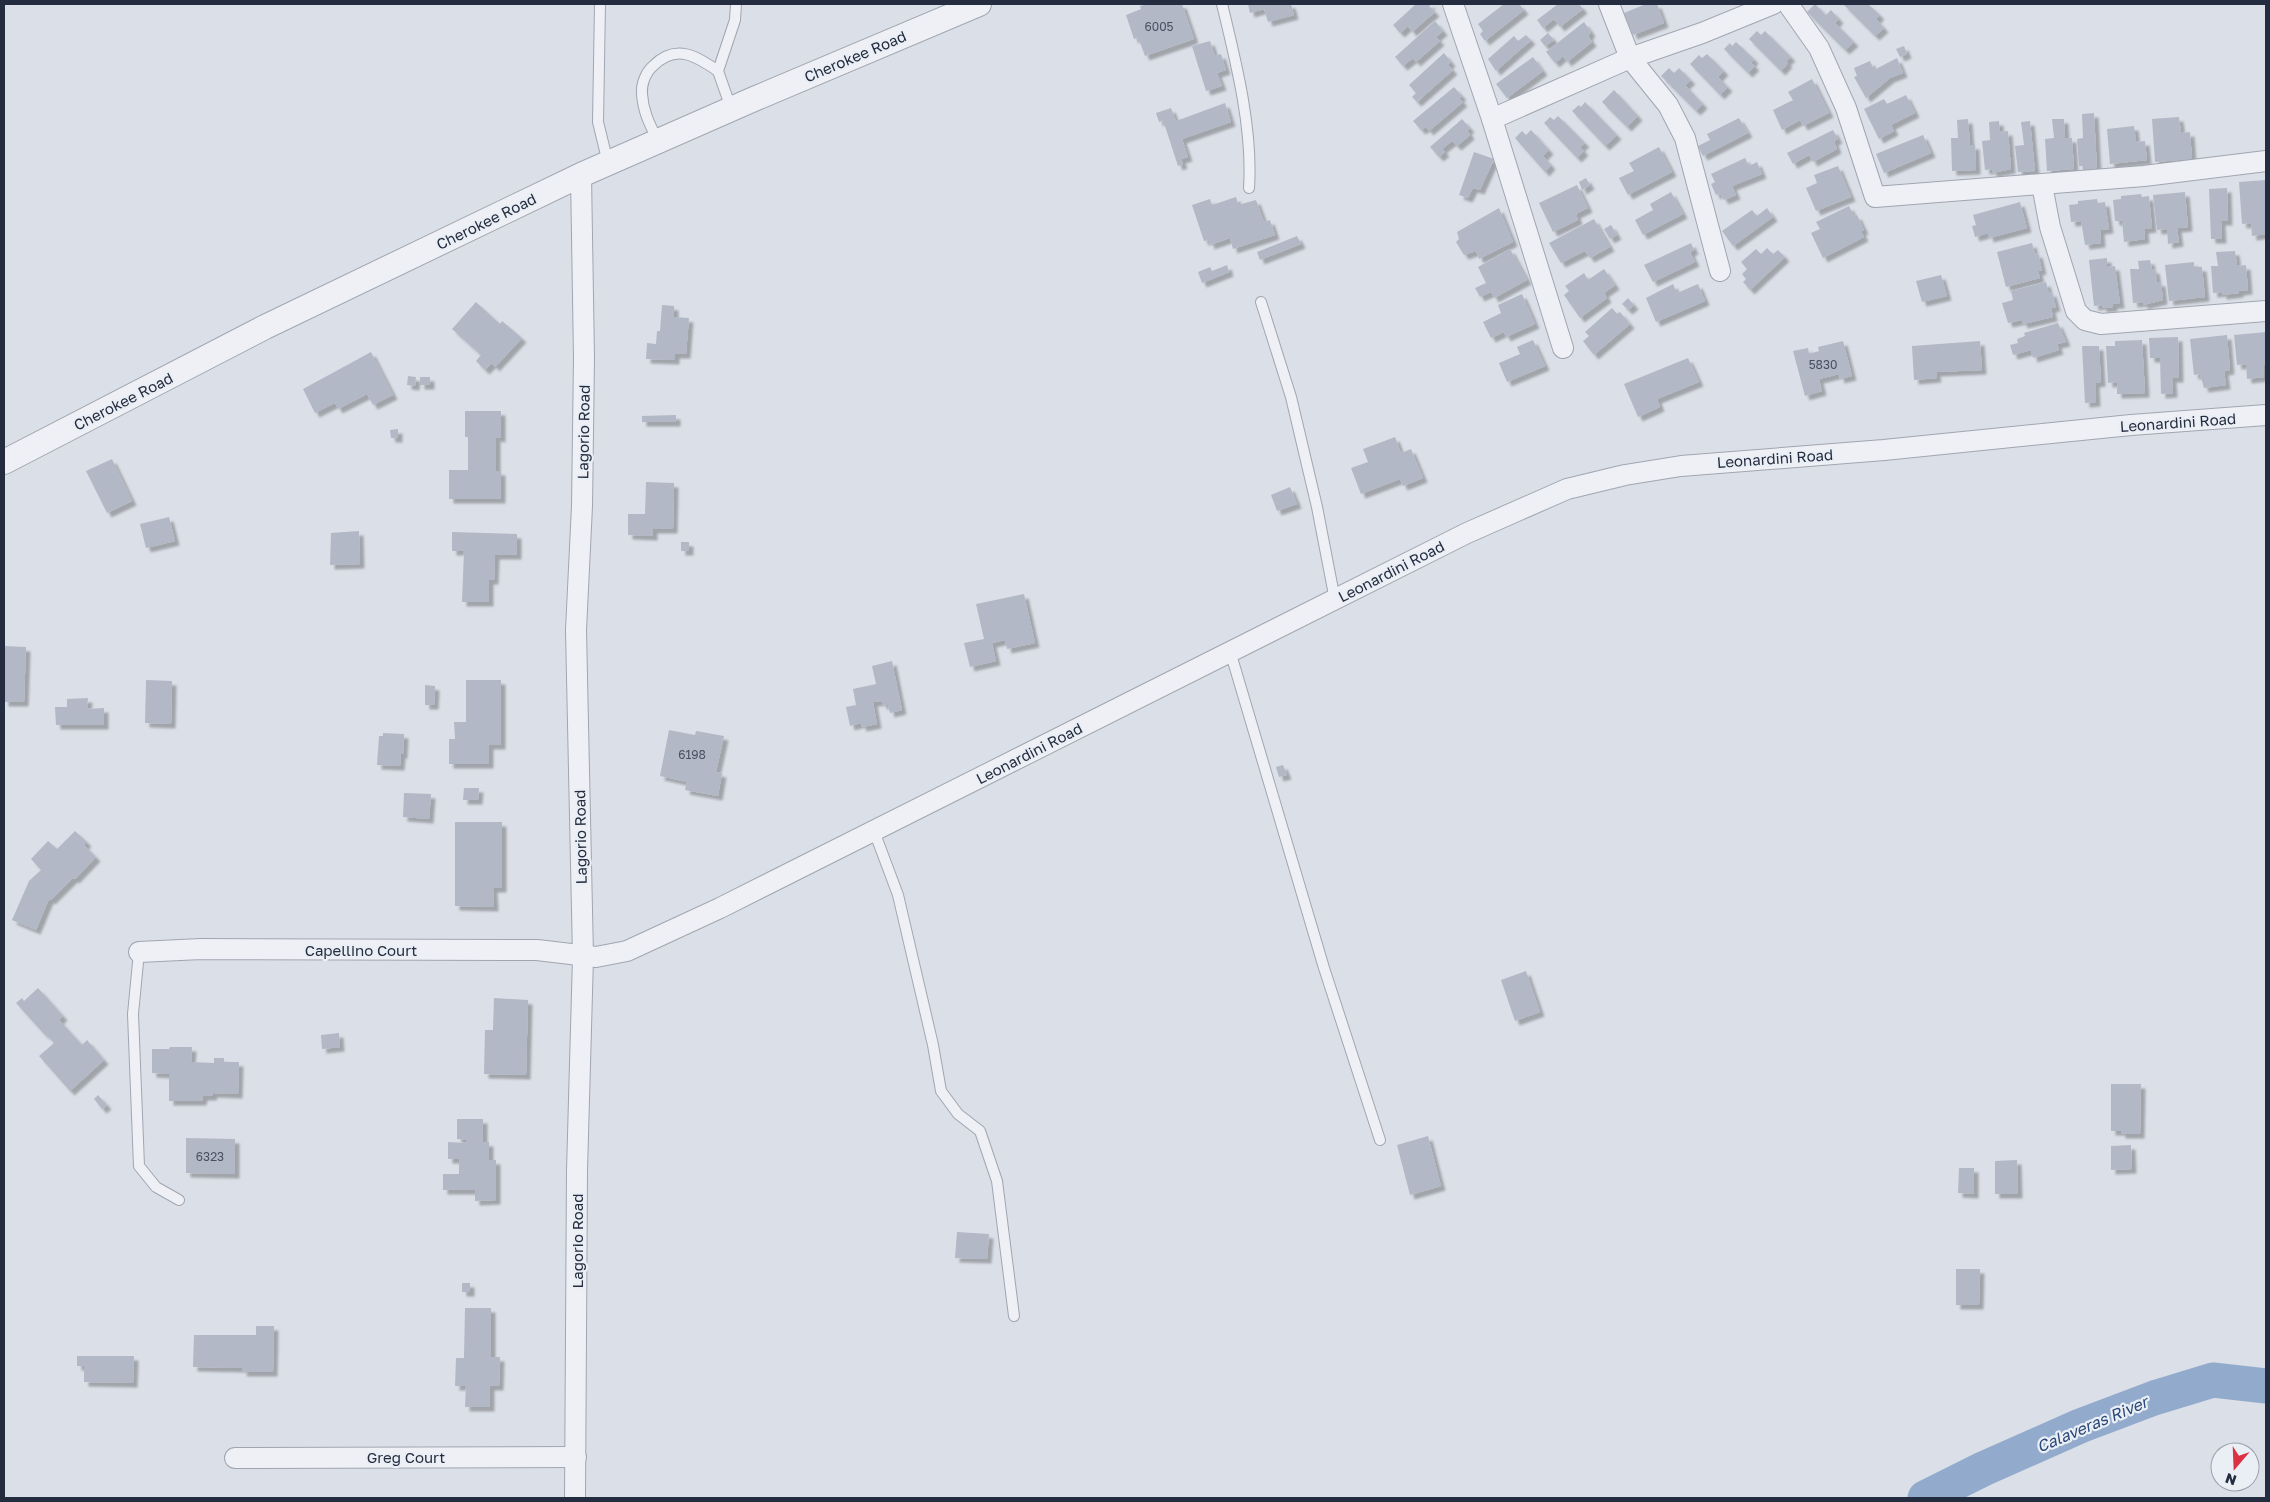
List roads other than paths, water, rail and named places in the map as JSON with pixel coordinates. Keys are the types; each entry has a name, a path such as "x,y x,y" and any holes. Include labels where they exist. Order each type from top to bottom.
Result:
{"street":[{"name":"Cherokee Road","path":"4,462 264,327 581,175 731,108 979,4"},
{"path":"1453,4 1492,119 1563,348"},
{"path":"1609,4 1630,58 1668,105 1685,138 1720,272"},
{"path":"1492,119 1630,58 1773,4"},
{"path":"1788,4 1819,48 1846,108 1875,197 2144,176 2266,161"},
{"name":"Lagorio Road","path":"575,1498 577,1172 583,957 576,630 582,506 584,358 581,175"},
{"path":"2042,185 2050,227 2076,311 2085,320 2101,324 2266,311"},
{"name":"Leonardini Road","path":"583,957 596,957 626,951 720,908 1467,533 1558,493 1625,475 1682,466 1892,449 2131,425 2266,415"},
{"name":"Capellino Court","path":"139,952 201,949 527,950 583,957"},
{"name":"Greg Court","path":"235,1458 576,1457"}],"lane":[{"path":"600,4 598,122 608,163"},
{"path":"718,71 735,20 736,4"},
{"path":"1222,4 1231,40 1250,162 1249,188"},
{"path":"658,141 646,118 642,91 647,72 662,57 679,53 697,57 718,71 731,108"},
{"path":"1261,302 1293,406 1317,507 1335,600"},
{"path":"1230,652 1321,959 1380,1140"},
{"path":"874,831 898,895 933,1045 941,1091 958,1114 980,1131 997,1182 1014,1316"},
{"path":"139,952 133,1014 139,1166 156,1188 179,1200"}],"waterway":[{"name":"Calaveras River","path":"1925,1498 1983,1469 2080,1426 2154,1398 2213,1380 2266,1386"}]}
